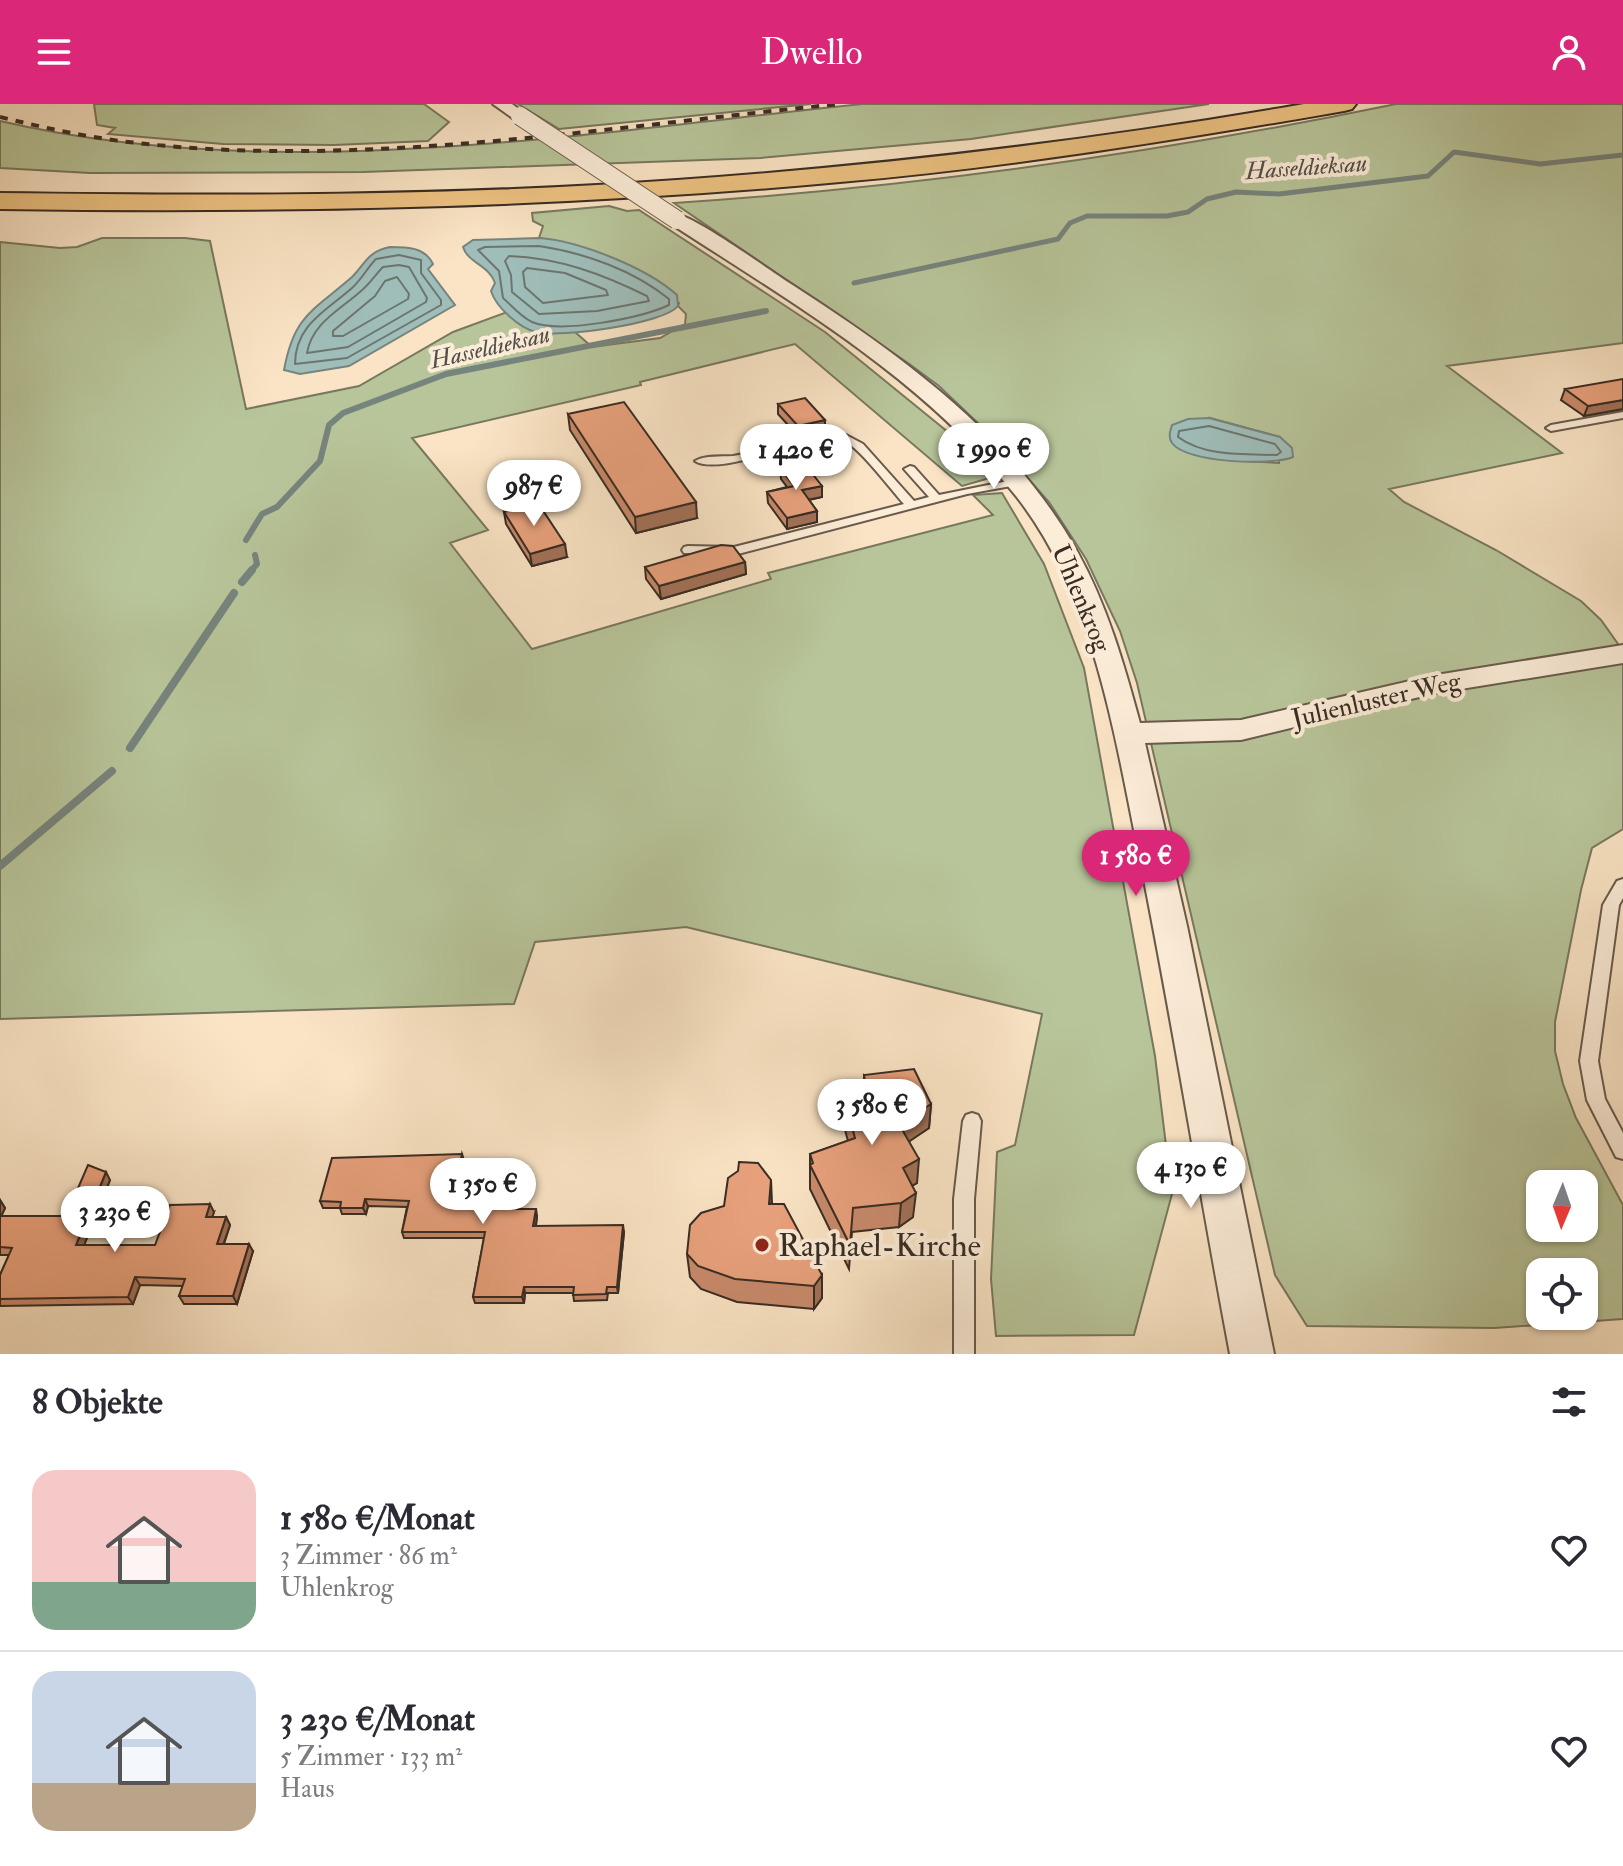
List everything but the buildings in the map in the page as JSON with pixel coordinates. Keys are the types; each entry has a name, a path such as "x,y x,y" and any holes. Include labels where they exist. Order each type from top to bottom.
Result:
{"highway":[{"path":"0,189 241,190 476,186 716,175 1044,140 1273,104"},
{"path":"0,203 283,203 457,199 684,188 843,176 1144,140 1344,104"},
{"path":"0,180 236,181 794,168"}],"street":[{"name":"Uhlenkrog","path":"501,104 838,324 908,375 960,419 1018,482 1070,561 1101,632 1160,868 1252,1354"},
{"name":"Julienluster Weg","path":"1128,733 1241,730 1436,684 1623,654"}],"lane":[{"path":"1551,428 1623,415"},
{"path":"701,461 732,459 821,439 846,438 859,446 912,506"},
{"path":"910,469 937,499"},
{"path":"688,550 734,551 937,499 1018,482"},
{"path":"1623,885 1611,905 1589,1061 1596,1100 1623,1151"},
{"path":"964,1354 964,1199 972,1121"}],"green space":[{"path":"94,104 424,104 449,122 428,141 334,145 223,144 108,134 115,128 97,125"},
{"path":"518,104 811,104 559,129"},
{"path":"862,104 1209,104 971,139 760,158 363,172 90,173 0,168 0,121 105,140 212,150 321,152 430,148 539,139"},
{"path":"1396,104 1623,104 1623,343 1447,366 1562,453 1389,489 1404,502 1496,550 1581,601 1601,620 1623,651 1623,829 1592,848 1555,1022 1555,1051 1576,1118 1623,1205 1623,1319 1598,1321 1598,1258 1526,1258 1526,1326 1307,1326 1275,1275 1137,683 1120,631 1086,559 1049,502 982,427 939,386 674,203 946,178 1217,138","holes":["1210,418 1280,437 1279,463 1227,460"]},
{"path":"609,206 627,211 639,210 825,332 959,441 990,478 962,486 795,344 640,382 641,385 412,438 488,530 450,543 532,649 771,579 768,573 993,515 973,495 1002,493 1044,564 1084,668 1155,1056 1172,1194 1134,1335 996,1336 991,1279 997,1152 1015,1145 1042,1014 686,927 535,942 514,1004 0,1019 0,242 60,248 77,247 102,238 210,241 246,409 359,386 453,332 507,312 533,331 575,332 592,347 660,338 685,324 686,314 678,306 679,303 563,242 539,238 543,226 533,221 532,213"}],"water":[{"path":"539,238 574,244 631,266 677,295 678,306 669,313 610,328 566,333 529,330 498,304 491,291 495,283 492,277 469,257 463,247 473,240"},
{"path":"390,247 420,251 430,258 433,264 428,269 455,305 349,366 300,374 284,370 293,337 307,316 372,255"},
{"path":"1209,418 1280,437 1292,448 1293,457 1249,462 1211,459 1180,450 1172,443 1172,425 1188,419"}],"waterway":[{"name":"Hasseldieksau","path":"854,283 1058,239 1070,223 1087,216 1167,216 1188,212 1207,199 1236,192 1279,194 1428,176 1454,152 1540,164 1623,155"},
{"name":"Hasseldieksau","path":"246,540 262,514 277,507 320,461 329,425 343,413 446,374 766,311"},
{"name":"Hasseldieksau","path":"250,572 257,564 255,555"},
{"name":"Hasseldieksau","path":"242,582 252,570"},
{"name":"Hasseldieksau","path":"130,748 234,593"},
{"name":"Hasseldieksau","path":"0,866 112,771"}],"railway":[{"path":"0,117 137,143 224,150 311,151 489,142 840,104"}],"place":[{"name":"Raphael-Kirche","path":"762,1245"}]}
